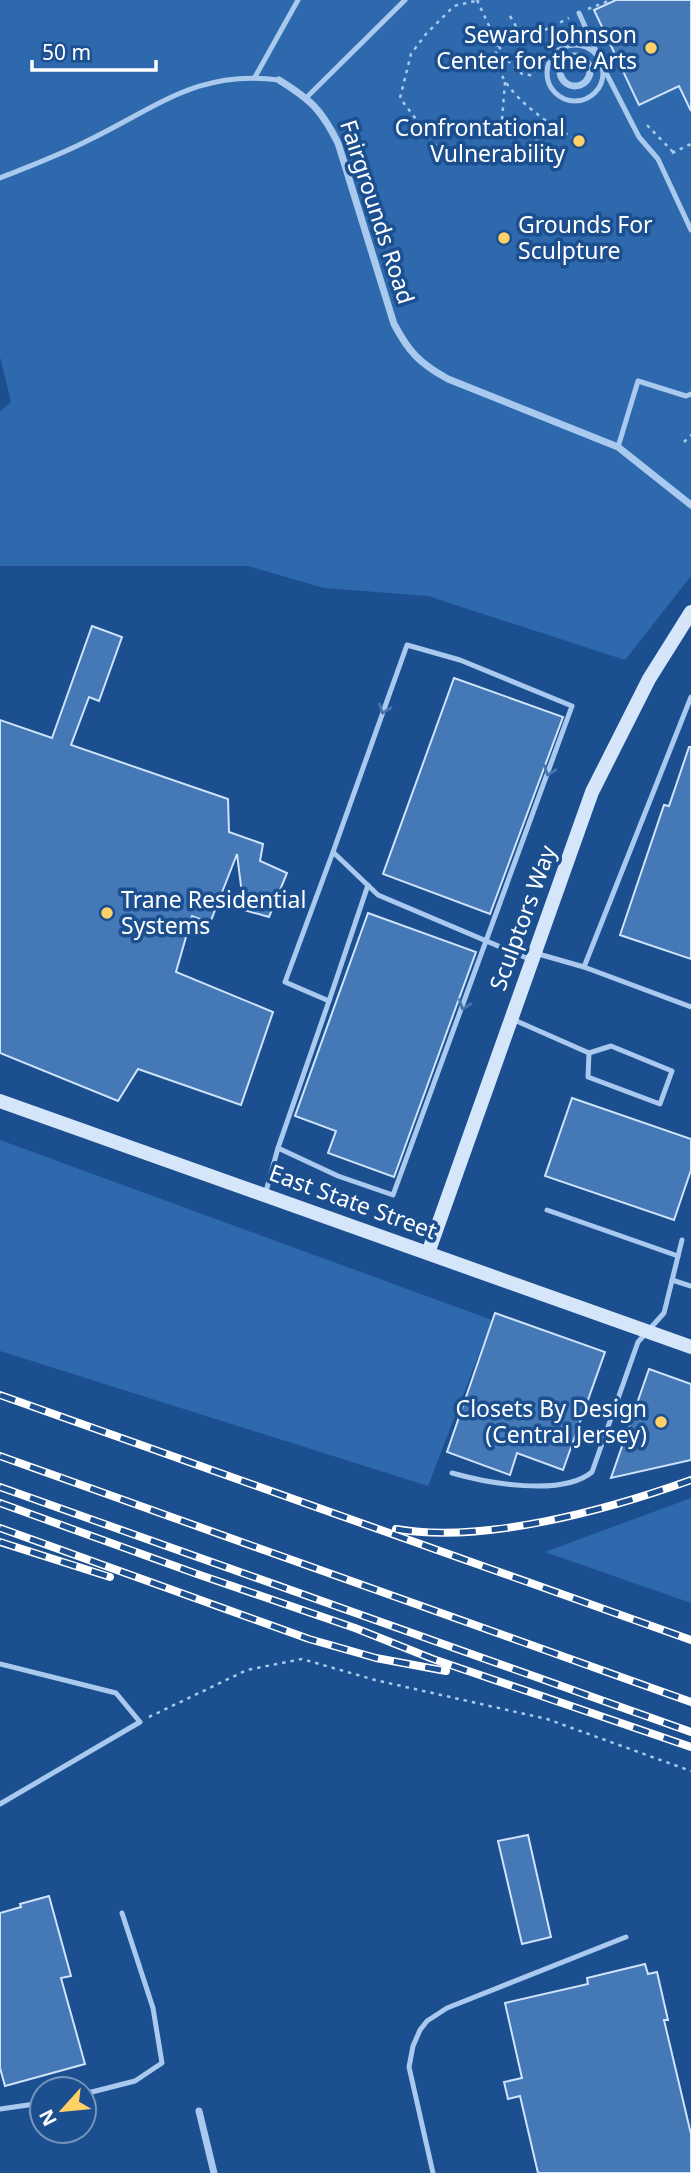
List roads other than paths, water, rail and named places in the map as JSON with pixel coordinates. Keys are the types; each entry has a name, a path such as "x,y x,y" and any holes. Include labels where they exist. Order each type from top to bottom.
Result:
{"street":[{"path":"579,56 587,61 589,75 584,83 570,86 562,79 561,64 568,57 579,56"},
{"name":"Fairgrounds Road","path":"279,80 307,97 324,116 338,143 394,324 408,350 425,366 448,379 618,447 691,505"},
{"name":"Sculptors Way","path":"428,1253 592,792 649,679 689,616"},
{"name":"East State Street","path":"0,1101 691,1347"},
{"path":"199,2111 214,2173"}],"lane":[{"path":"255,76 298,0"},
{"path":"307,97 405,0"},
{"path":"579,13 639,137 659,159 691,230"},
{"path":"582,46 591,49 601,61 602,81 598,89 584,99 567,100 558,95 549,84 547,69 550,60 564,47 582,46"},
{"name":"Fairgrounds Road","path":"0,178 79,146 181,90 208,81 255,76 279,80"},
{"path":"618,447 638,381 686,396 691,394"},
{"path":"278,1148 338,1176 393,1195 572,706 460,660 407,645 285,982 329,1001"},
{"path":"584,967 691,697"},
{"path":"332,852 378,895 488,941 534,957 584,967 691,1007"},
{"path":"265,1195 278,1148 368,885"},
{"path":"512,1019 589,1053 611,1046 672,1071 660,1104 588,1077 589,1053"},
{"path":"547,1210 678,1255"},
{"path":"452,1473 480,1481 532,1486 552,1485 588,1476 594,1470 638,1342 664,1312 682,1240"},
{"path":"672,1280 691,1286"},
{"path":"0,1664 116,1693 140,1721 0,1804"},
{"path":"98,2090 135,2081 162,2063 153,2008 122,1913"},
{"path":"433,2173 409,2067 413,2046 427,2021 447,2008 626,1937"},
{"path":"0,2109 28,2105"}],"railway":[{"path":"0,1395 691,1640"},
{"path":"0,1456 691,1702"},
{"path":"396,1529 467,1532 506,1528 584,1513 691,1480"},
{"path":"0,1487 691,1732"},
{"path":"0,1503 355,1628 433,1659 691,1747"},
{"path":"0,1528 309,1639 376,1658 446,1671"},
{"path":"0,1542 110,1577"}],"place":[{"name":"Seward Johnson Center for the Arts","path":"651,48"},
{"name":"Confrontational Vulnerability","path":"579,141"},
{"name":"Grounds For Sculpture","path":"504,238"},
{"name":"Trane Residential Systems","path":"107,913"},
{"name":"Closets By Design (Central Jersey)","path":"661,1422"}]}
